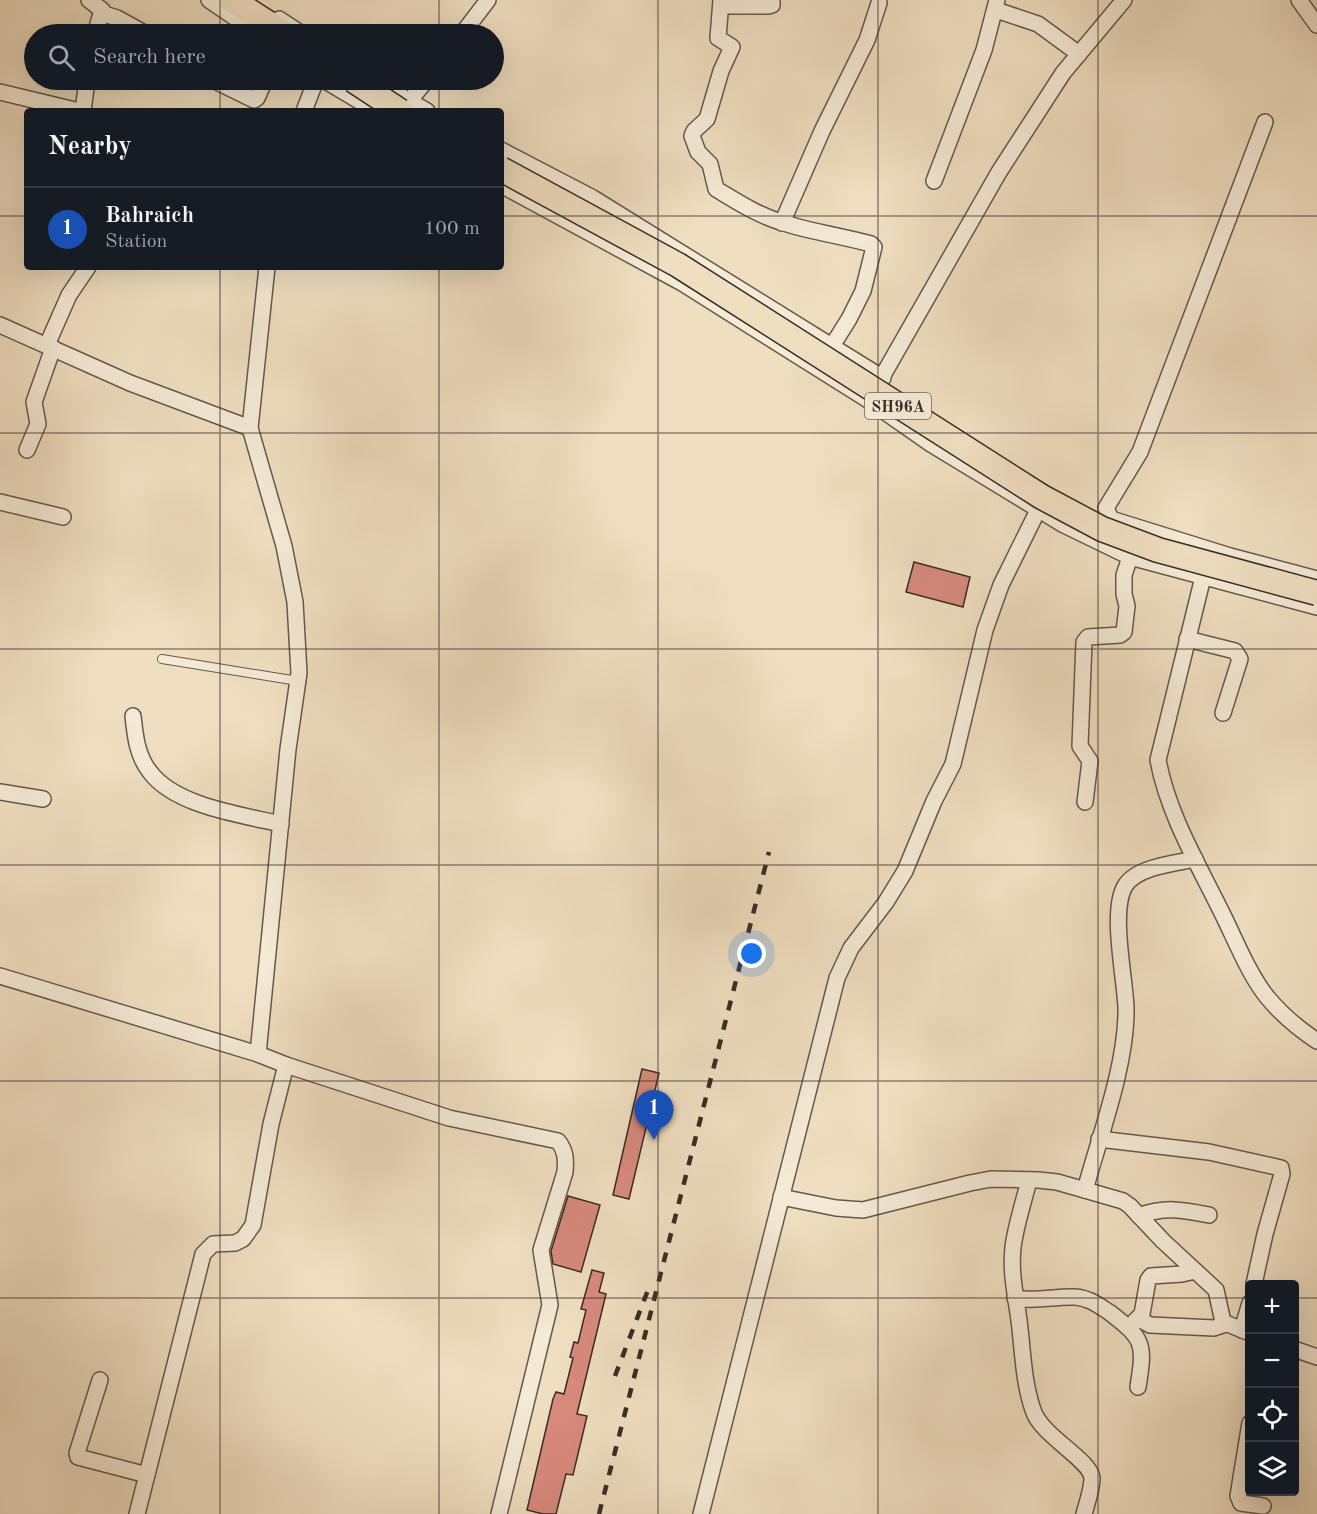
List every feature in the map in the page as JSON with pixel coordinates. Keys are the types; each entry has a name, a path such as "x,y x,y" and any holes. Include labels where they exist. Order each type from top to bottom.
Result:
{"main road":[{"path":"232,0 269,24"},
{"path":"353,97 404,108"},
{"name":"SH96A","path":"504,171 678,265 1032,490 1102,529 1158,550 1317,593"}],"street":[{"path":"89,0 100,7 98,24"},
{"path":"209,0 244,24"},
{"path":"252,0 287,24"},
{"path":"470,24 488,0"},
{"path":"772,0 772,5 769,6 721,3 718,38 732,47 721,71 707,119 694,131 692,136 694,146 710,164 716,189 760,214 782,223 872,244 874,247 868,273 857,306 832,346"},
{"path":"868,400 883,378 913,320 999,172 1063,73 1124,0"},
{"path":"1299,0 1317,25"},
{"path":"782,223 822,130 867,40 879,3"},
{"path":"934,181 984,50 996,5 1038,24 1079,54"},
{"path":"101,13 128,24"},
{"path":"82,108 85,90"},
{"path":"234,90 254,100 261,90"},
{"path":"305,108 312,90"},
{"path":"383,90 404,108 419,90"},
{"path":"0,92 68,108"},
{"path":"353,97 371,108"},
{"path":"1266,122 1140,452 1106,508 1111,519 1230,556 1317,579"},
{"path":"504,152 592,198 883,378"},
{"path":"504,187 682,283 1038,510 1099,543 1130,557 1317,607"},
{"path":"27,450 38,423 34,402 50,346 69,295 86,270"},
{"path":"258,1054 298,681 295,602 284,546 250,428 267,270"},
{"path":"0,325 130,383 250,428"},
{"path":"0,502 63,517"},
{"path":"701,1514 840,970 851,948 886,902 905,870 934,801 953,764 985,630 1001,585 1038,510"},
{"path":"1085,802 1090,760 1080,746 1084,642 1088,637 1120,635 1124,632 1127,606 1124,594 1124,574 1130,557"},
{"path":"1203,577 1158,760 1175,817 1243,957 1267,997 1300,1029 1317,1041"},
{"path":"1187,639 1235,651 1239,655 1240,659 1223,713"},
{"path":"133,716 136,740 143,760 151,773 164,785 182,796 205,805 281,824"},
{"path":"0,792 43,799"},
{"path":"1085,1190 1123,1048 1126,1009 1119,922 1120,897 1126,884 1142,871 1196,859"},
{"path":"0,976 258,1054 449,1118 558,1141 566,1159 565,1172 541,1250 550,1305 499,1514"},
{"path":"137,1514 203,1254 213,1244 235,1243 243,1239 253,1225 271,1124 286,1065"},
{"path":"1099,1139 1209,1152 1281,1168 1282,1174 1255,1280"},
{"path":"781,1197 836,1208 863,1210 991,1179 1057,1182 1123,1201 1216,1290 1222,1320 1245,1332"},
{"path":"1029,1180 1014,1244 1012,1264 1024,1362 1033,1412 1045,1431 1089,1469 1091,1474 1092,1481 1084,1514"},
{"path":"1139,1216 1150,1211 1174,1208 1209,1215"},
{"path":"1134,1323 1142,1314 1148,1280 1151,1276 1182,1275 1195,1271"},
{"path":"1015,1298 1027,1300 1084,1298 1134,1323 1150,1325 1214,1328 1226,1324"},
{"path":"1134,1323 1142,1360 1138,1387"},
{"path":"1299,1351 1317,1357"},
{"path":"100,1380 77,1453 78,1457 147,1475"},
{"path":"1247,1442 1238,1496 1241,1503 1263,1506"}],"lane":[{"path":"162,658 298,681"}],"building":[{"path":"914,562 970,577 963,607 906,592"},
{"path":"642,1069 659,1073 629,1199 613,1195"},
{"path":"568,1196 600,1205 581,1272 553,1264 551,1251"},
{"path":"592,1270 604,1273 599,1292 606,1294 577,1414 587,1416 573,1475 566,1474 556,1514 543,1514 527,1510 553,1399 556,1392 564,1394 573,1358 570,1357 574,1342 578,1343 586,1310 581,1309"}],"railway":[{"path":"599,1514 769,852"},
{"path":"615,1376 648,1290"}],"place":[{"name":"Bahraich","path":"654,1140"}]}
